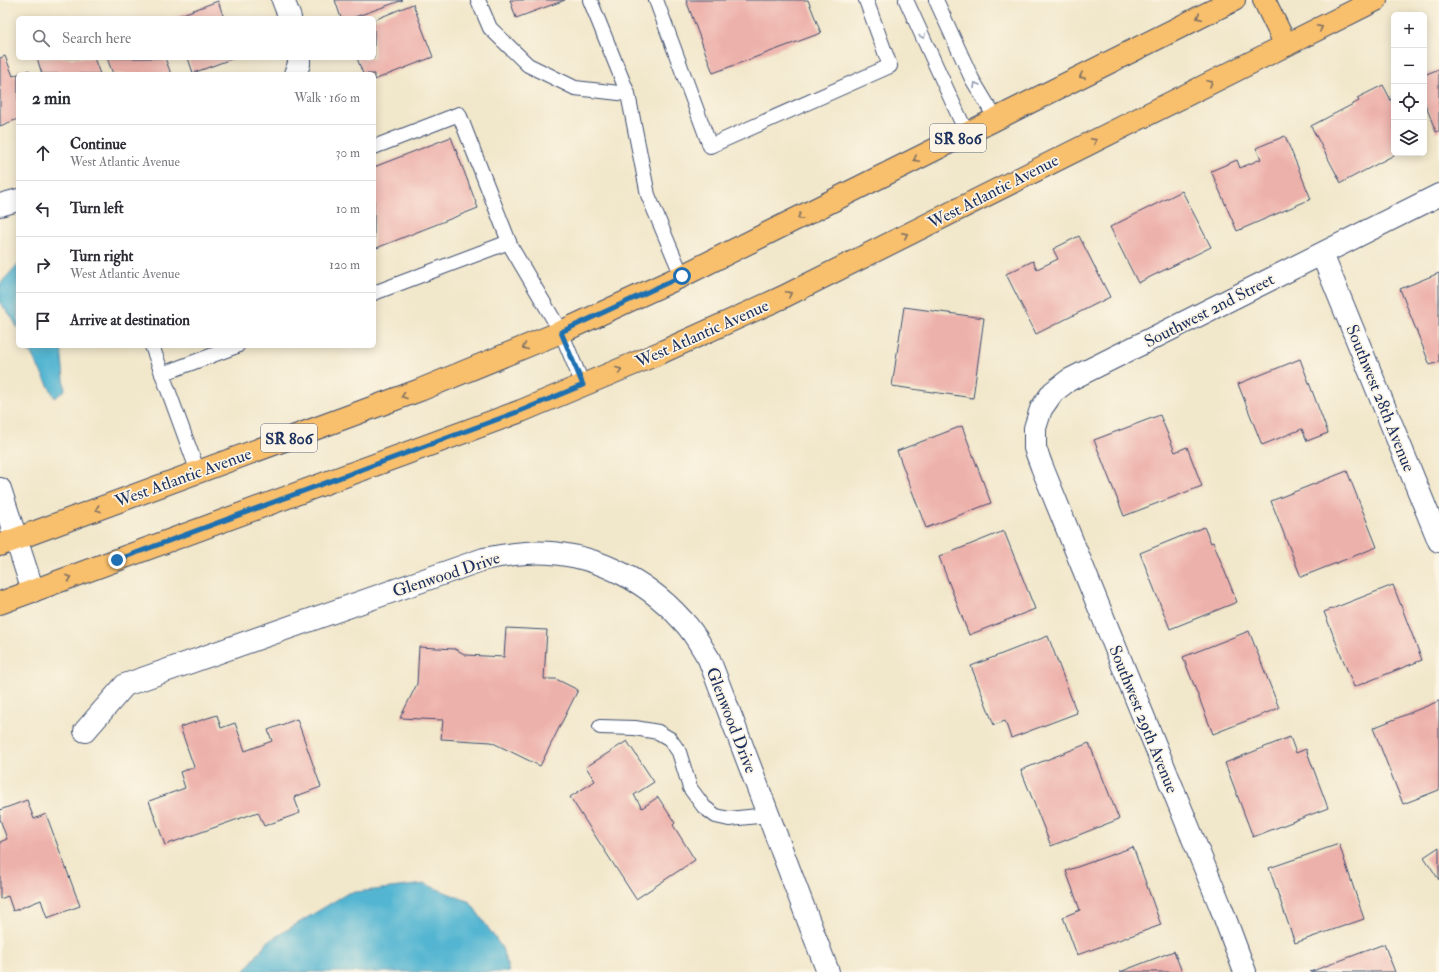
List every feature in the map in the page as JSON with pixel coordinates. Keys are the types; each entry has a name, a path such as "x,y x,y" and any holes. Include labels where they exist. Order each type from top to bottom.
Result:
{"main road":[{"name":"West Atlantic Avenue","path":"8,542 420,390 561,332 682,276 1234,0"},
{"path":"1264,0 1286,45"},
{"name":"West Atlantic Avenue","path":"0,603 513,413 662,352 783,297 1376,0"}],"street":[{"path":"283,0 289,16"},
{"path":"297,72 299,60"},
{"name":"Southwest 2nd Street","path":"1042,467 1035,448 1035,428 1041,409 1053,392 1069,380 1439,195"},
{"path":"0,205 16,201"},
{"name":"Southwest 28th Avenue","path":"1322,254 1439,541"},
{"name":"Southwest 29th Avenue","path":"1042,467 1217,898 1245,972"},
{"path":"0,489 8,542 33,591"},
{"name":"Glenwood Drive","path":"85,731 125,685 484,559 506,555 550,553 593,561 634,579 652,592 669,606 698,639 709,659 828,972"}],"lane":[{"path":"478,0 490,28 528,65 576,88 628,94"},
{"path":"590,0 628,94 648,195 682,276"},
{"path":"656,0 710,146 890,66 866,0"},
{"path":"906,0 967,134"},
{"path":"936,0 972,79 996,119"},
{"path":"376,146 459,114 509,242 561,332 583,385"},
{"path":"376,292 509,242"},
{"path":"153,348 198,472"},
{"path":"162,374 232,348"},
{"path":"600,727 635,728 658,732 670,739 679,752 690,788 704,807 716,816 729,820 768,815"}],"water":[{"path":"16,266 16,325 11,316 0,303 0,284"},
{"path":"28,348 61,348 65,390 55,398"},
{"path":"425,884 470,902 502,948 509,972 244,972 267,942 348,893"}],"building":[{"path":"335,0 403,0 358,16 340,16"},
{"path":"510,0 565,0 516,18"},
{"path":"686,0 808,0 821,33 713,73"},
{"path":"218,1 223,16 177,16"},
{"path":"413,4 433,57 376,79 376,72 362,72 358,60 376,60 376,19"},
{"path":"5,56 13,76 16,75 16,120 0,126 0,58"},
{"path":"38,60 95,60 99,72 41,72"},
{"path":"108,60 166,60 170,72 112,72"},
{"path":"189,60 229,60 196,72 193,72"},
{"path":"1439,69 1439,131 1436,132 1427,109 1427,74"},
{"path":"1383,85 1391,100 1391,156 1392,156 1341,183 1311,126 1359,101 1357,98"},
{"path":"1285,136 1311,199 1237,231 1211,171 1237,160 1240,168 1261,159 1256,148"},
{"path":"451,137 478,208 376,248 376,166"},
{"path":"1182,191 1211,247 1138,283 1110,227"},
{"path":"1079,236 1110,297 1036,334 1006,274 1033,261 1037,269 1058,259 1053,249"},
{"path":"1439,273 1439,362 1430,365 1400,289"},
{"path":"904,307 984,318 973,398 892,386"},
{"path":"1300,359 1328,433 1307,441 1302,429 1262,445 1238,384"},
{"path":"1160,415 1175,452 1187,447 1202,486 1124,516 1094,440"},
{"path":"962,426 991,503 926,528 897,451"},
{"path":"1347,471 1377,547 1301,577 1271,501"},
{"path":"1204,527 1211,543 1213,542 1237,602 1170,629 1140,553"},
{"path":"1004,531 1035,609 969,635 939,557"},
{"path":"1393,585 1422,660 1354,687 1324,612"},
{"path":"506,628 547,630 544,679 556,679 578,690 540,766 491,742 441,739 443,720 400,718 417,684 419,647 455,649 466,655 504,657"},
{"path":"1249,631 1279,708 1213,734 1183,657"},
{"path":"1048,636 1077,713 1011,738 1005,721 994,725 971,666"},
{"path":"1439,701 1439,790 1403,804 1373,728"},
{"path":"217,715 221,728 235,723 245,751 272,741 268,730 297,719 321,787 294,797 300,813 264,826 258,812 165,845 149,801 185,788 180,772 194,767 180,727"},
{"path":"1290,737 1296,753 1306,749 1328,808 1253,837 1225,763"},
{"path":"627,741 654,782 634,795 642,808 658,797 675,823 673,825 695,860 636,899 570,797 595,781 586,767"},
{"path":"1089,743 1119,819 1051,846 1021,770"},
{"path":"27,800 34,819 46,814 80,906 47,918 41,900 13,911 8,896 0,899 0,842 7,839 0,819 0,810"},
{"path":"1339,844 1364,919 1295,943 1269,868"},
{"path":"1133,847 1161,925 1077,955 1063,917 1080,910 1066,871"},
{"path":"1439,847 1439,880 1424,857"},
{"path":"1384,944 1395,972 1310,972"},
{"path":"1174,951 1182,972 1120,972"}],"route":[{"path":"117,560 520,411 583,385 561,332 682,276"}]}
